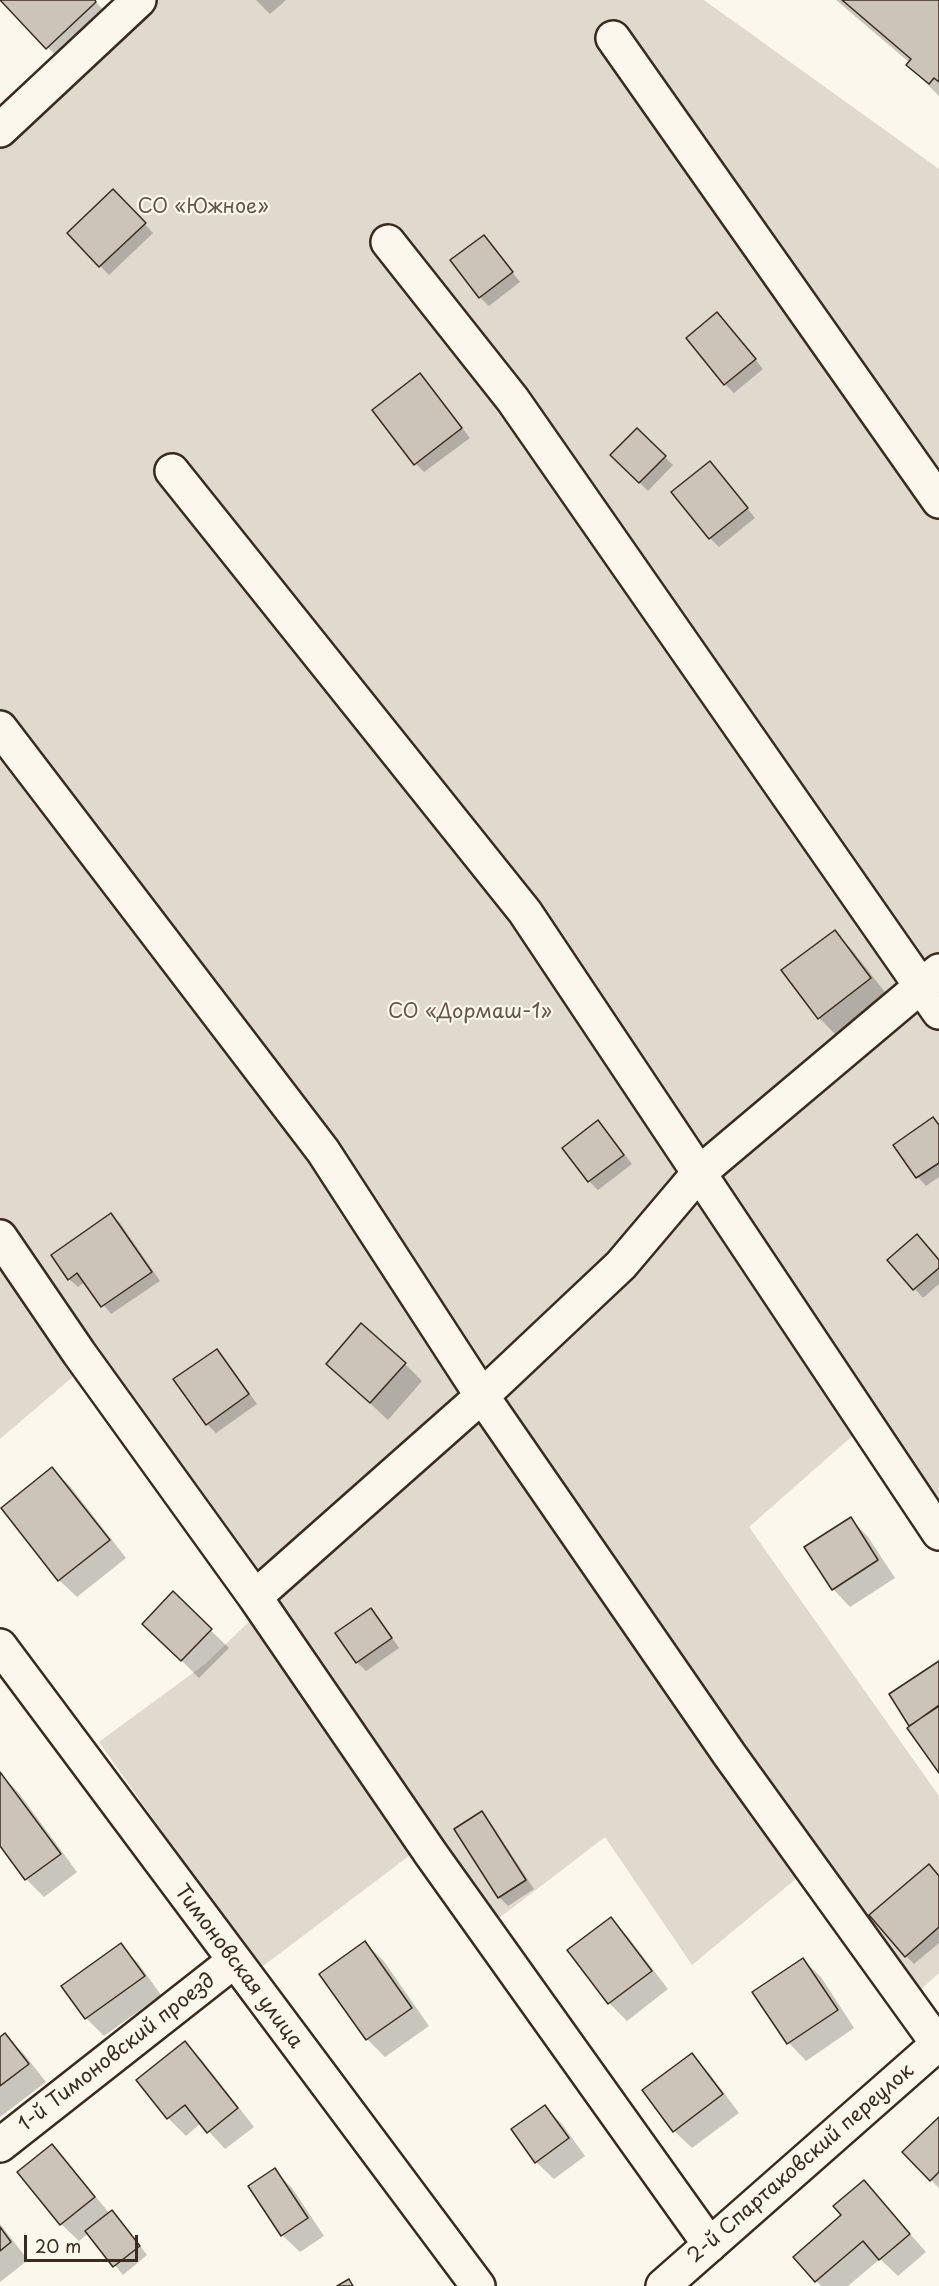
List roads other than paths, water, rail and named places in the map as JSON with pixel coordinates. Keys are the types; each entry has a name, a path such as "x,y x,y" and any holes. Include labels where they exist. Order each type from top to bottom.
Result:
{"street":[{"path":"0,130 139,0"},
{"path":"613,38 939,501"},
{"path":"255,1597 482,1396 621,1265 698,1174 933,990 513,400 388,242"},
{"path":"171,471 525,912 939,1533"},
{"path":"0,729 323,1151 482,1396 729,1754 938,2043"},
{"path":"0,1237 79,1353 255,1597 431,1854 710,2245"},
{"name":"Тимоновская улица","path":"0,1646 478,2286"},
{"name":"1-й Тимоновский проезд","path":"0,2145 234,1961"},
{"name":"2-й Спартаковский переулок","path":"663,2286 938,2043"}],"park label":[{"name":"СО «Южное»","path":"203,207"},
{"name":"СО «Дормаш-1»","path":"470,1012"}]}
